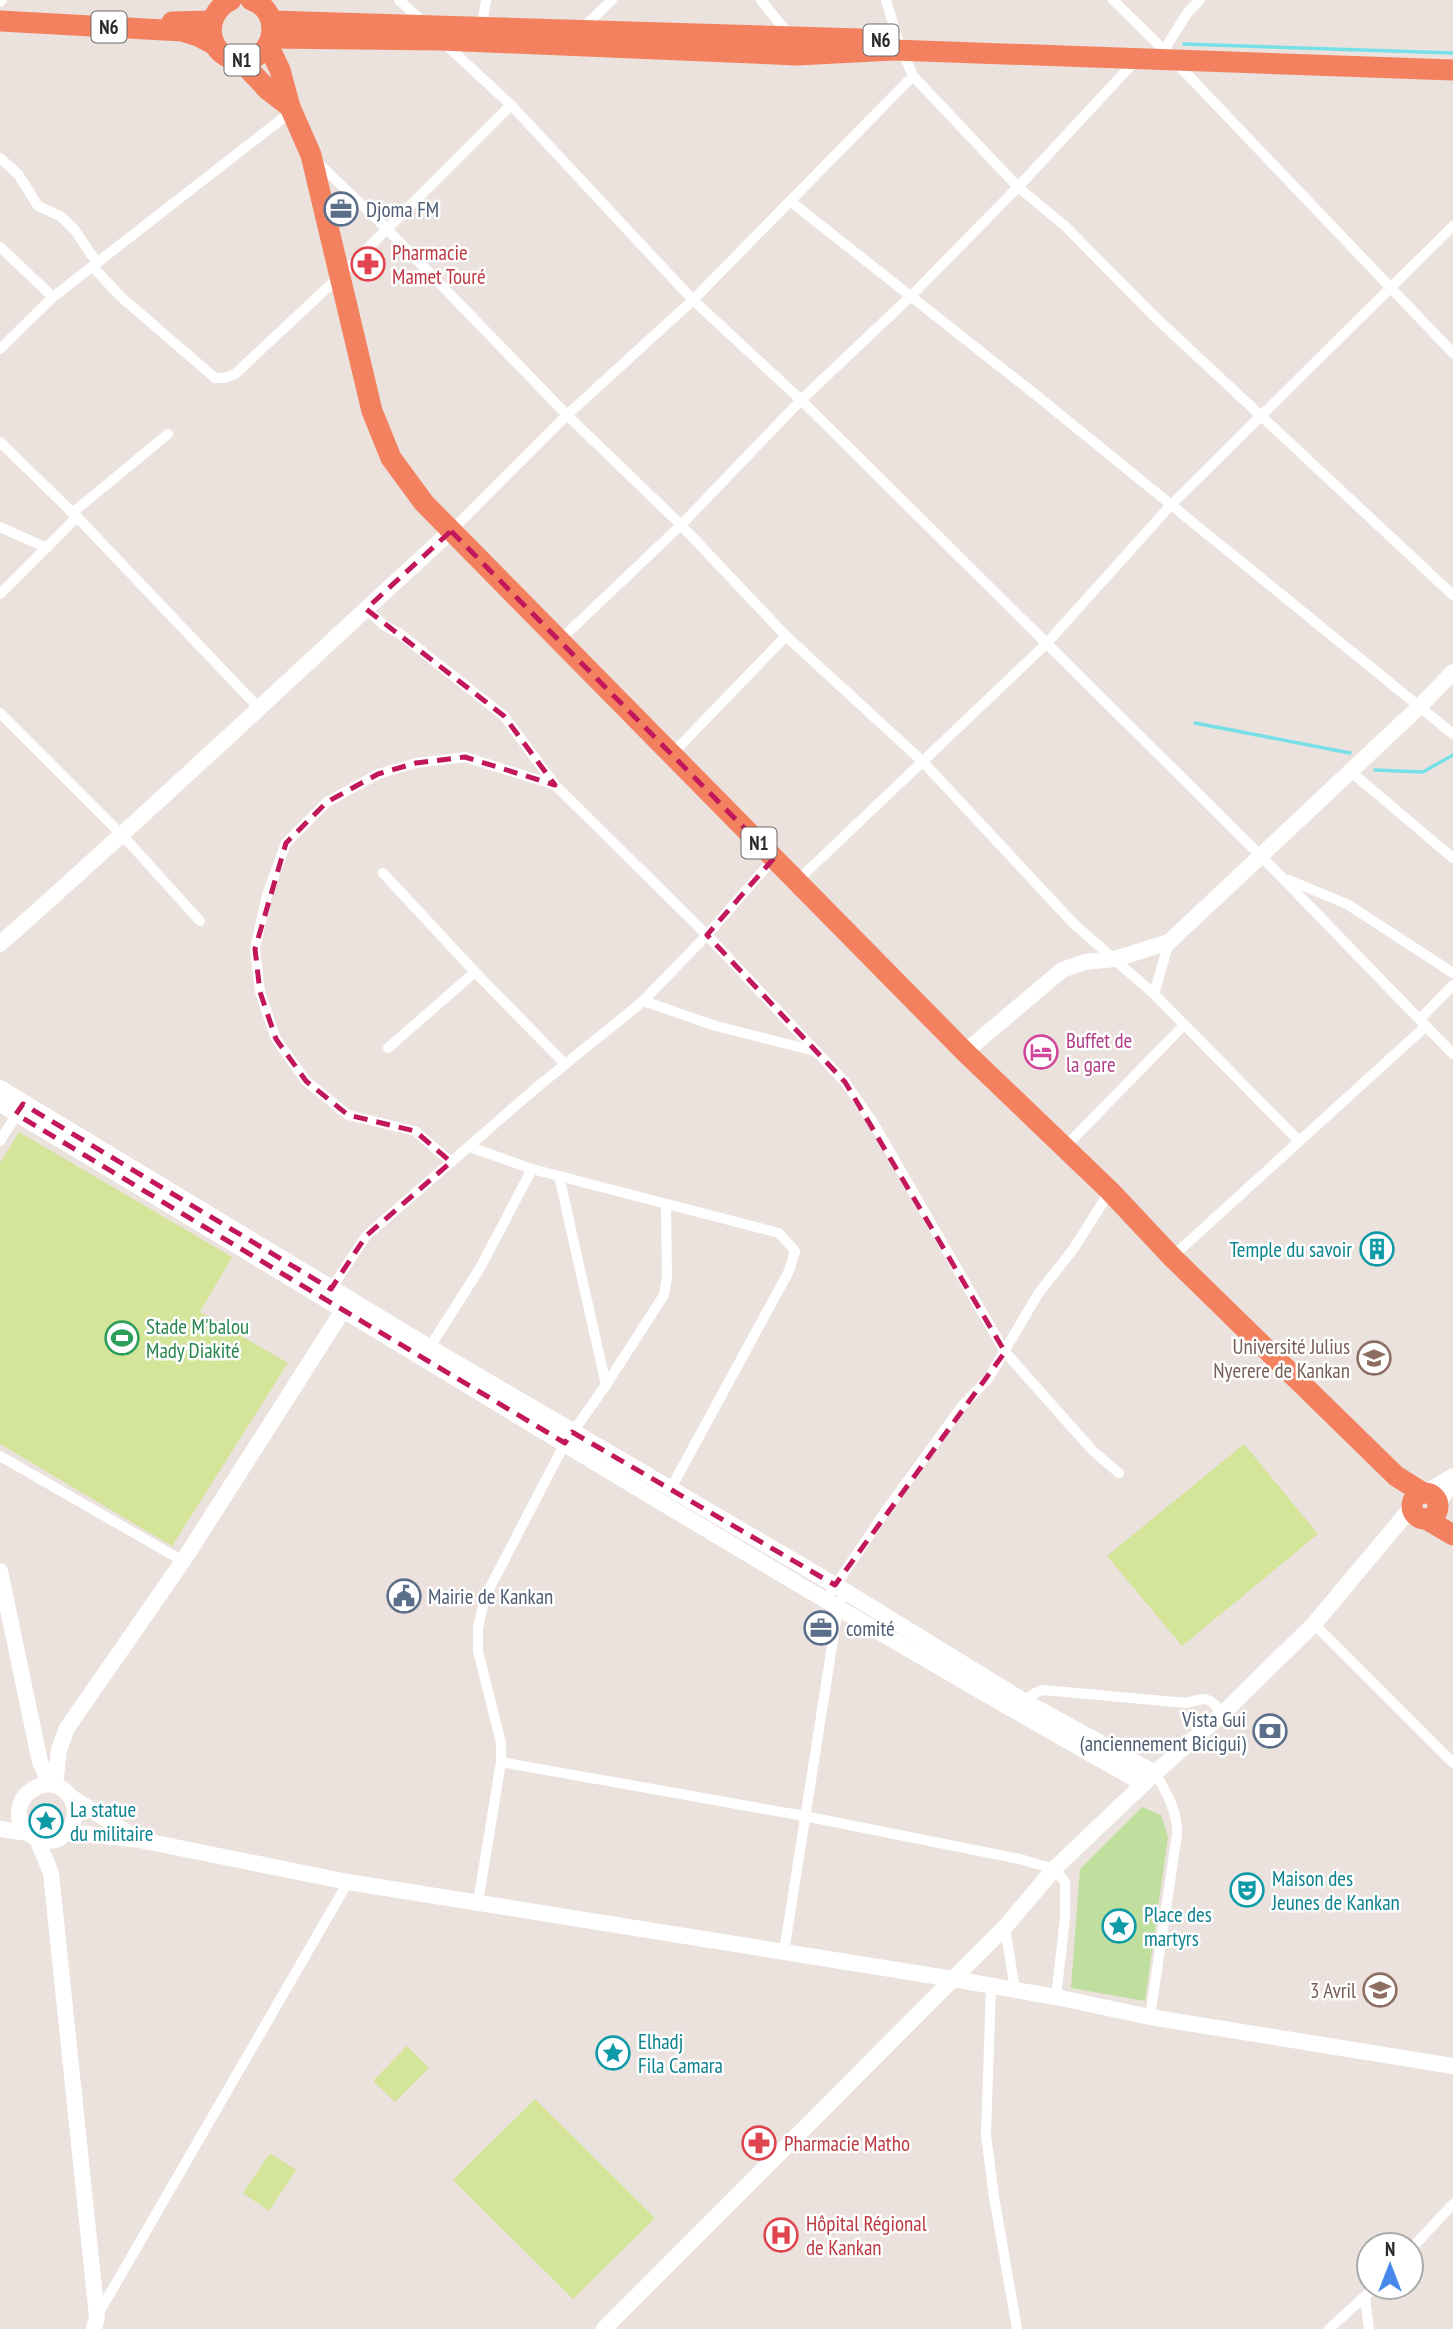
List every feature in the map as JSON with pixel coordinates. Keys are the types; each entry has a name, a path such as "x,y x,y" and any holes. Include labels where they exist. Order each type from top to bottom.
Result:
{"highway":[{"name":"N1","path":"251,0 267,10 291,109 310,155 372,411 391,458 424,503 965,1052 1110,1191 1172,1257 1451,1533"},
{"name":"N1","path":"222,6 211,29 215,45 222,53 240,60 268,90 291,109"},
{"name":"N6","path":"0,12 169,23 222,6"},
{"name":"N6","path":"0,21 182,31 215,45"},
{"name":"N6","path":"434,33 482,26 576,38 790,36 901,45 1453,70"},
{"name":"N6","path":"271,35 434,33 576,38 797,55 901,45"},
{"name":"N1","path":"240,60 257,56 271,35"},
{"name":"N6","path":"1155,55 1453,61"}],"main road":[{"path":"0,944 123,836 258,707 451,531"},
{"path":"965,1052 1062,970 1085,962 1115,958 1169,943 1453,672"},
{"path":"0,1088 20,1109 569,1438 832,1605 1149,1778"},
{"path":"0,1104 20,1109 331,1289 347,1304"},
{"path":"52,1785 62,1738 183,1561 347,1304"},
{"path":"569,1438 670,1490 840,1589 1019,1706"},
{"path":"604,2329 1005,1927 1054,1869 1149,1778 1222,1714 1314,1623 1389,1537 1400,1519 1424,1506 1453,1478"},
{"path":"0,1571 40,1762 52,1785 139,1840"},
{"path":"31,1727 62,1738"},
{"path":"32,1788 40,1762"},
{"path":"52,1785 32,1788 0,1827 48,1841 63,1835 139,1840 348,1882 953,1979 1150,2017 1453,2066"},
{"path":"51,1873 63,1835 75,1815 75,1805 71,1797"},
{"path":"19,1807 19,1816 33,1836 51,1873 95,2323"}],"street":[{"path":"399,0 511,105 693,300 801,400 1261,856 1453,1054"},
{"path":"482,26 486,0"},
{"path":"576,38 612,0"},
{"path":"761,0 790,36"},
{"path":"886,0 913,76 1017,187 1065,226 1155,317 1453,595"},
{"path":"1112,0 1155,55 1453,353"},
{"path":"560,640 681,524 801,400 911,296 1017,187 1155,55 1200,0"},
{"path":"451,531 567,415 693,300 913,76"},
{"path":"0,158 18,174 38,206 60,216 75,229 95,265 120,296 215,377 224,378 235,374 340,276 511,105"},
{"path":"0,349 53,298 291,109"},
{"path":"310,155 386,228 567,415 681,524 786,636 923,762 1074,924 1154,994 1299,1141"},
{"path":"790,201 1453,734"},
{"path":"797,881 1046,644 1171,505 1453,226"},
{"path":"0,247 53,298"},
{"path":"0,594 47,548 75,515 168,435"},
{"path":"0,442 75,515 258,707"},
{"path":"0,527 47,548"},
{"path":"366,609 504,716 555,785 706,936 845,1083 874,1124 1005,1352 1093,1451 1119,1473"},
{"path":"671,755 786,636"},
{"path":"0,712 123,836 200,921"},
{"path":"451,1161 415,1131 348,1115 306,1081 276,1039 260,992 255,949 267,895 286,843 327,802 377,774 416,763 466,757 555,785"},
{"path":"1351,772 1453,858"},
{"path":"331,1289 366,1236 565,1064 643,1001 706,936 774,858"},
{"path":"383,873 565,1064"},
{"path":"1282,878 1347,904 1453,973"},
{"path":"1154,994 1169,943"},
{"path":"388,1048 475,972"},
{"path":"1172,1257 1423,1023 1453,985"},
{"path":"643,1001 716,1026 816,1051"},
{"path":"1064,1148 1184,1025"},
{"path":"0,1141 20,1109"},
{"path":"470,1147 532,1169 779,1233 795,1251 789,1271 670,1490"},
{"path":"425,1353 480,1268 532,1169"},
{"path":"559,1176 606,1385"},
{"path":"784,1952 832,1605 962,1406 988,1379 1038,1294 1074,1248 1110,1191"},
{"path":"478,1902 501,1762 501,1743 478,1651 478,1628 485,1597 569,1438 664,1295 667,1276 666,1205"},
{"path":"0,1456 183,1561"},
{"path":"1314,1623 1453,1763"},
{"path":"1019,1706 1043,1690 1186,1703 1208,1699 1213,1701 1222,1714"},
{"path":"501,1762 804,1816 1020,1859 1054,1869 1065,1882 1065,1918 1056,1997"},
{"path":"1149,1778 1165,1790 1177,1821 1150,2017"},
{"path":"95,2323 348,1882"},
{"path":"1005,1927 1015,1990"},
{"path":"990,1986 986,2135 1017,2329"},
{"path":"1425,2234 1453,2204"},
{"path":"1329,2329 1362,2301"},
{"path":"1365,2301 1369,2329"}],"highlighted area":[{"path":"451,531 774,858 707,935 845,1082 1005,1352 835,1585 572,1432 565,1443 16,1114 23,1104 331,1289 366,1236 451,1162 415,1131 348,1115 306,1081 276,1039 260,992 255,949 286,843 327,802 378,774 416,763 465,757 555,785 504,716 366,609"}],"green space":[{"name":"Stade M'balou Mady Diakité","path":"19,1132 232,1257 200,1312 288,1363 172,1546 0,1444 0,1163"},
{"path":"1244,1444 1318,1534 1182,1646 1107,1556"},
{"path":"1142,1807 1161,1815 1168,1837 1145,2001 1071,1988 1080,1869"},
{"path":"407,2046 429,2068 395,2102 373,2081"},
{"path":"535,2099 655,2218 573,2299 453,2180"},
{"path":"270,2153 296,2170 269,2211 243,2193"}],"waterway":[{"path":"1184,44 1453,53"},
{"path":"1195,723 1350,753"},
{"path":"1375,770 1423,772 1453,755"}],"place":[{"name":"Djoma FM","path":"341,209"},
{"name":"Pharmacie Mamet Touré","path":"368,264"},
{"name":"Buffet de la gare","path":"1041,1052"},
{"name":"Temple du savoir","path":"1377,1249"},
{"name":"Stade M'balou Mady Diakité","path":"122,1338"},
{"name":"Université Julius Nyerere de Kankan","path":"1374,1358"},
{"name":"Mairie de Kankan","path":"404,1596"},
{"name":"comité","path":"821,1628"},
{"name":"Vista Gui (anciennement Bicigui)","path":"1270,1731"},
{"name":"La statue du militaire","path":"46,1821"},
{"name":"Maison des Jeunes de Kankan","path":"1247,1890"},
{"name":"Place des martyrs","path":"1119,1926"},
{"name":"3 Avril","path":"1380,1990"},
{"name":"Elhadj Fila Camara","path":"613,2053"},
{"name":"Pharmacie Matho","path":"759,2143"},
{"name":"Hôpital Régional de Kankan","path":"781,2235"}]}
